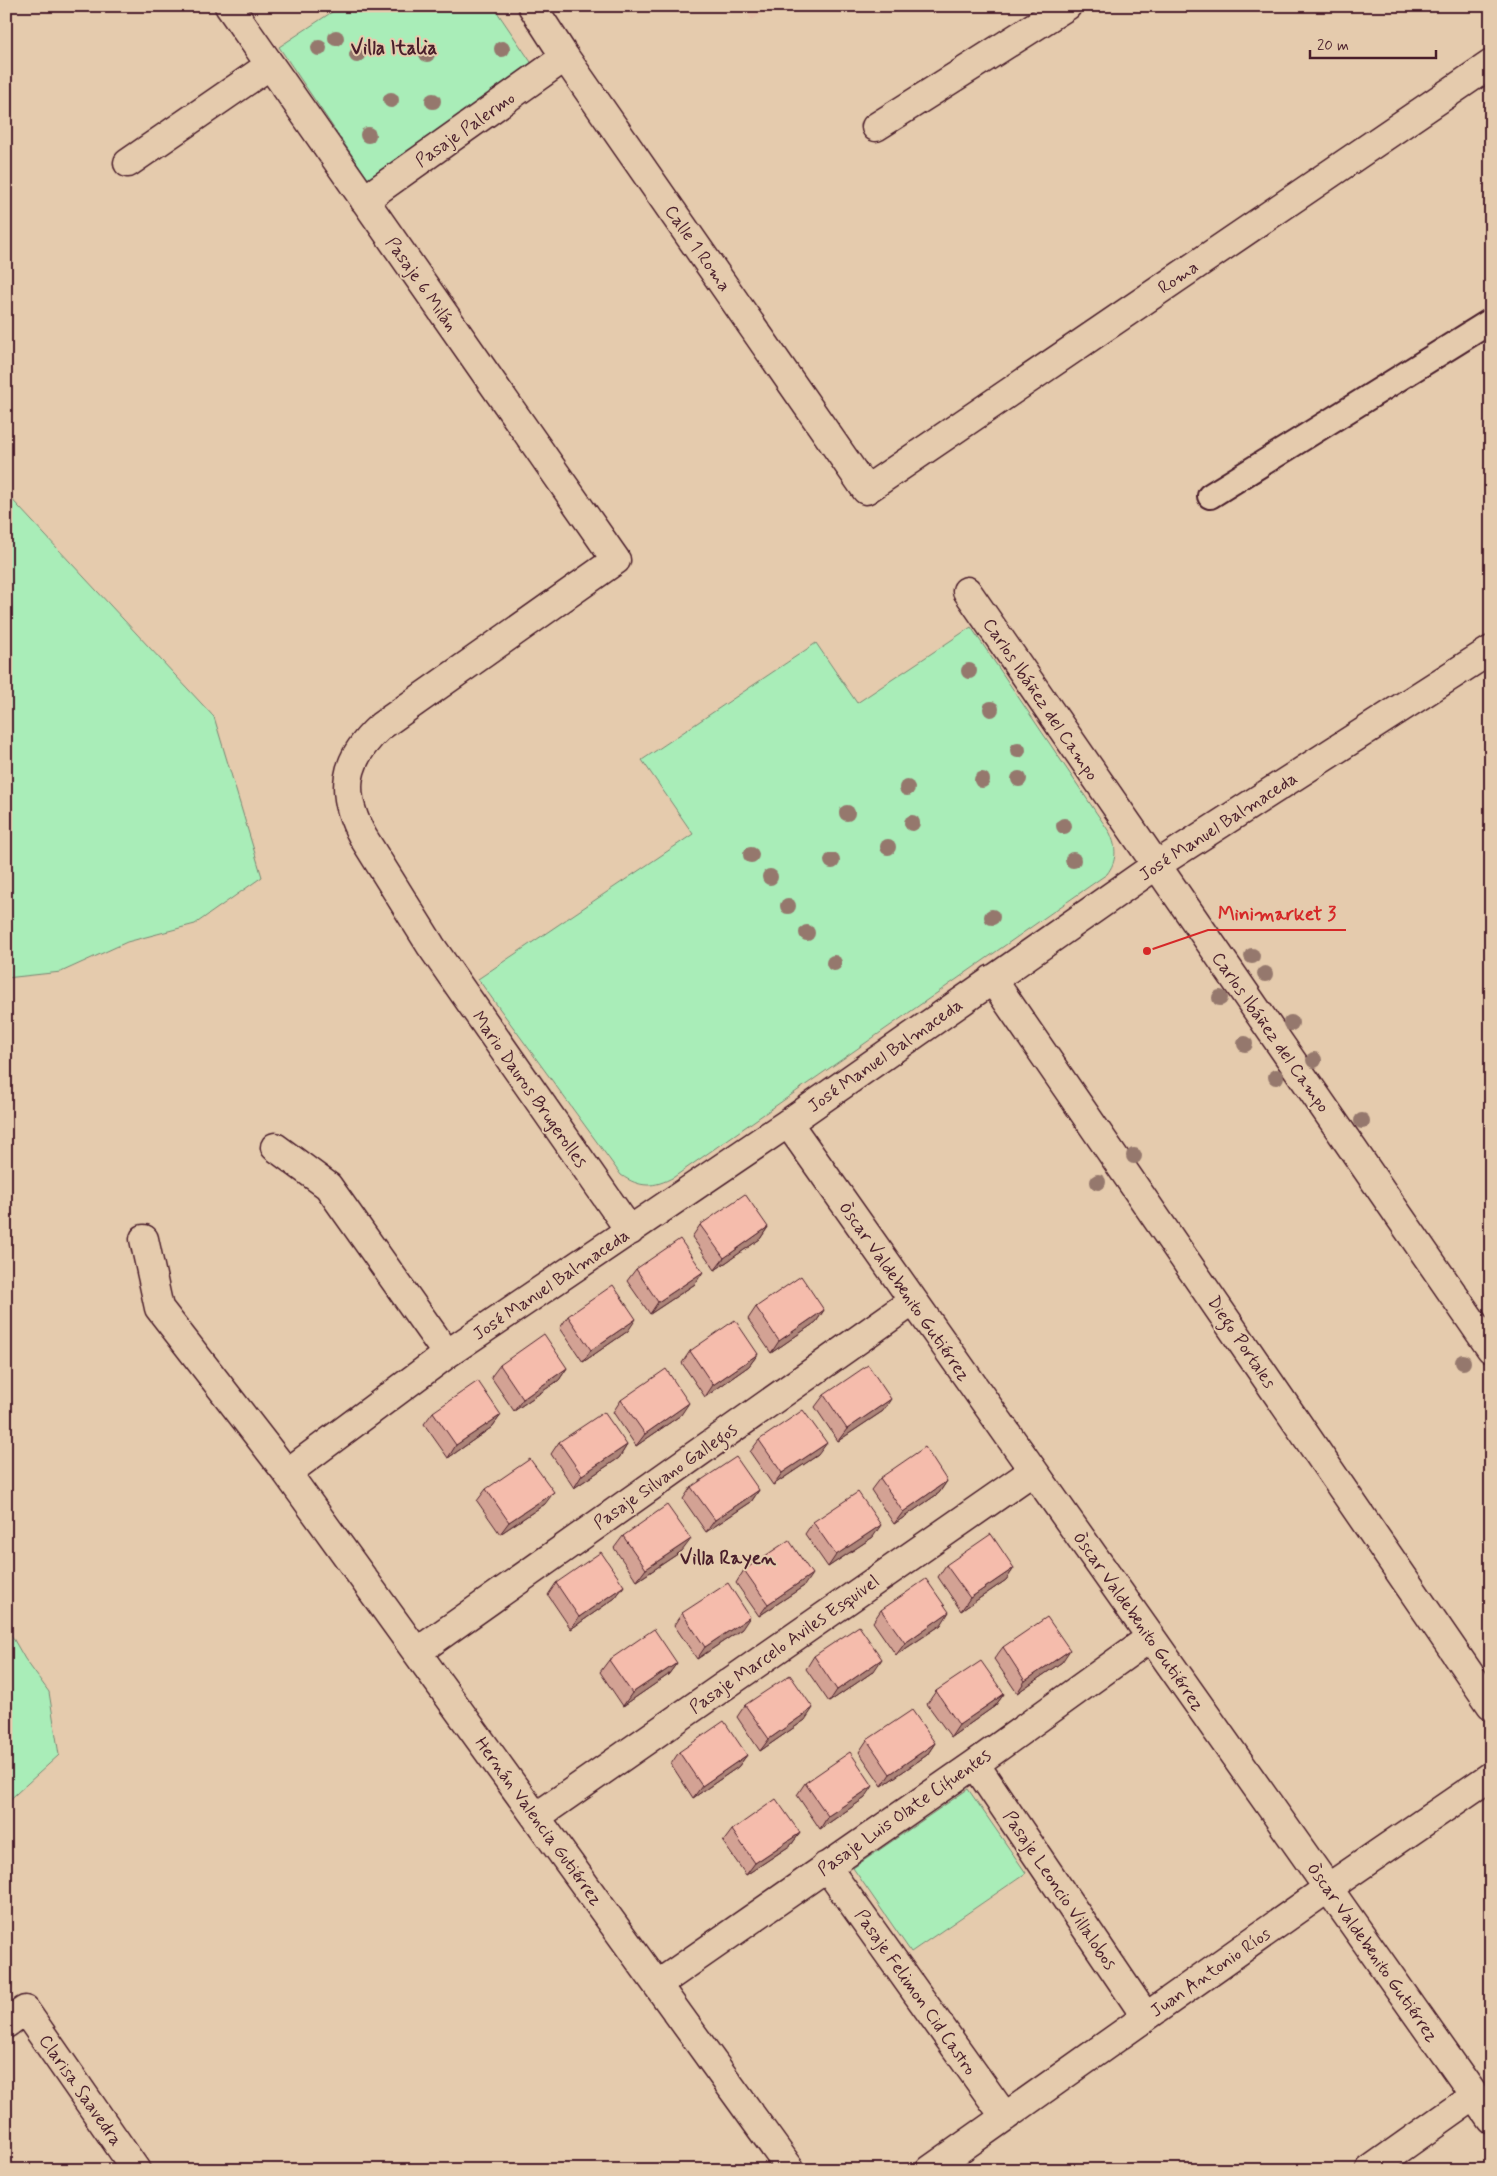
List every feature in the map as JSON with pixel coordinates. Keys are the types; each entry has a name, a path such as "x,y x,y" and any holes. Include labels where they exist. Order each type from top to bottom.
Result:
{"street":[{"name":"Pasaje 6 Milán","path":"229,6 616,560"},
{"name":"Calle 1 Roma","path":"532,6 565,57 866,490"},
{"path":"876,127 1067,6"},
{"name":"Pasaje Palermo","path":"364,200 565,57"},
{"name":"Roma","path":"866,490 1491,64"},
{"path":"128,163 270,65"},
{"name":"Mario Dauros Brugerolles","path":"616,560 381,726 366,740 354,757 348,778 348,798 353,819 431,946 630,1231"},
{"name":"Carlos Ibáñez del Campo","path":"967,591 1155,866 1491,1349"},
{"name":"José Manuel Balmaceda","path":"288,1473 447,1354 788,1124 1155,866 1491,650"},
{"name":"Diego Portales","path":"992,980 1491,1705"},
{"name":"Òscar Valdebenito Gutiérrez","path":"788,1124 1491,2119"},
{"path":"275,1146 328,1186 447,1354"},
{"name":"Hernán Valencia Gutiérrez","path":"144,1239 159,1308 288,1473 791,2170"},
{"name":"Pasaje Silvano Gallegos","path":"417,1652 913,1301"},
{"name":"Pasaje Marcelo Aviles Esquivel","path":"536,1817 1032,1471"},
{"name":"Pasaje Luis Olate Cifuentes","path":"657,1985 975,1764 1150,1637"},
{"name":"Pasaje Leoncio Villalobos","path":"975,1764 1146,2017"},
{"name":"Juan Antonio Ríos","path":"930,2170 1328,1888 1491,1776"},
{"name":"Pasaje Felimon Cid Castro","path":"826,1866 1005,2117"},
{"name":"Clarisa Saavedra","path":"16,2017 136,2170"},
{"path":"1370,2170 1474,2096"}],"lane":[{"path":"1210,496 1491,321"}],"shaded area":[{"path":"743,6 774,6 752,20"}],"green space":[{"path":"341,6 493,6 535,68 368,179 279,47"},
{"path":"6,493 214,717 262,877 195,924 127,942 61,972 6,978"},
{"path":"971,627 1110,833 1115,854 1113,864 1107,874 674,1177 667,1181 647,1185 634,1182 621,1175 478,979 693,834 642,760 816,643 857,703"},
{"path":"6,1626 25,1659 49,1692 59,1755 6,1803"},
{"path":"968,1789 1026,1873 911,1952 853,1868"}],"building":[{"path":"745,1194 768,1227 724,1258 700,1225"},
{"path":"680,1239 703,1272 658,1302 636,1269"},
{"path":"801,1276 824,1310 779,1341 756,1307"},
{"path":"613,1285 636,1319 591,1350 568,1316"},
{"path":"735,1320 758,1354 713,1385 690,1351"},
{"path":"544,1334 567,1368 523,1399 500,1365"},
{"path":"868,1365 891,1399 847,1429 824,1395"},
{"path":"666,1369 689,1403 645,1434 621,1400"},
{"path":"478,1381 501,1415 456,1445 433,1412"},
{"path":"803,1410 827,1443 782,1473 759,1440"},
{"path":"604,1412 627,1445 582,1475 559,1442"},
{"path":"925,1447 947,1481 903,1512 880,1478"},
{"path":"736,1457 759,1490 715,1520 691,1487"},
{"path":"530,1459 554,1492 509,1522 486,1489"},
{"path":"858,1492 881,1525 836,1555 813,1522"},
{"path":"667,1505 691,1539 646,1569 623,1536"},
{"path":"991,1534 1014,1568 970,1598 946,1565"},
{"path":"789,1540 812,1574 768,1604 744,1570"},
{"path":"601,1552 624,1586 579,1617 556,1583"},
{"path":"926,1579 949,1612 905,1643 881,1610"},
{"path":"728,1583 750,1617 705,1647 682,1613"},
{"path":"1047,1617 1070,1650 1025,1681 1003,1647"},
{"path":"859,1626 882,1659 837,1690 814,1656"},
{"path":"654,1629 677,1663 632,1693 609,1660"},
{"path":"981,1661 1004,1694 959,1725 936,1691"},
{"path":"790,1675 813,1708 769,1739 745,1705"},
{"path":"912,1710 935,1743 890,1774 867,1740"},
{"path":"724,1721 747,1755 702,1786 679,1752"},
{"path":"850,1752 873,1786 828,1816 805,1783"},
{"path":"776,1799 800,1833 755,1863 732,1830"}],"place":[{"name":"Minimarket 3","path":"1147,951"}],"district":[{"name":"Villa Italia","path":"394,47"},
{"name":"Villa Rayen","path":"728,1557"}]}
